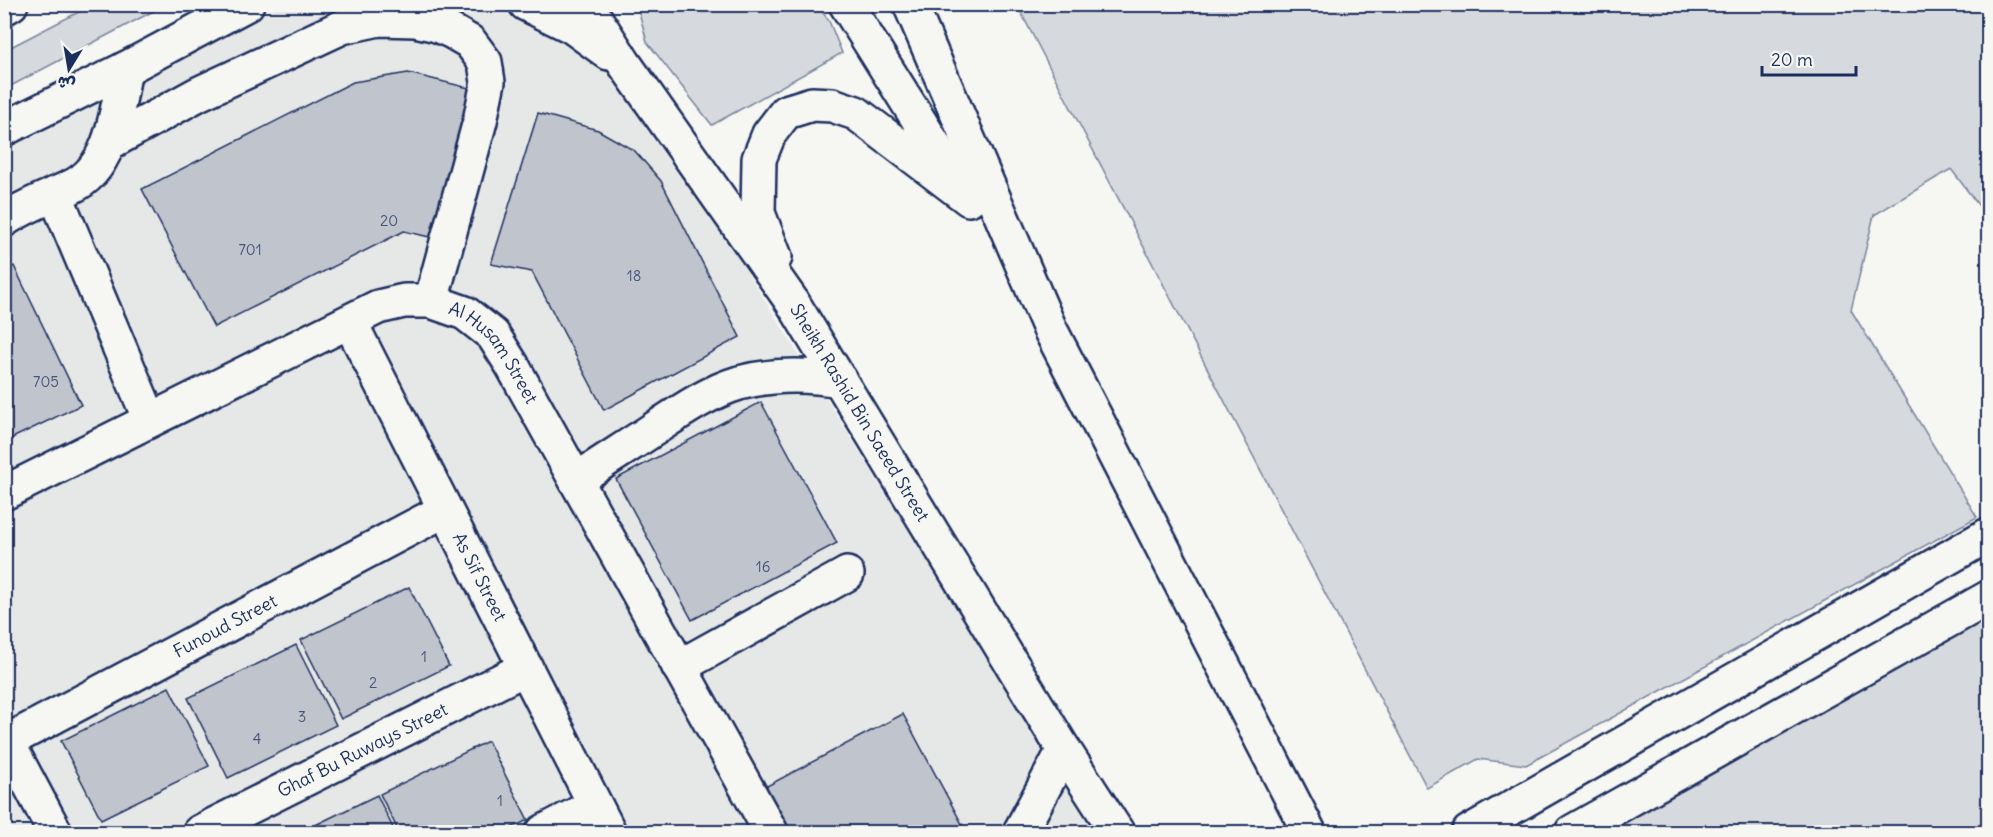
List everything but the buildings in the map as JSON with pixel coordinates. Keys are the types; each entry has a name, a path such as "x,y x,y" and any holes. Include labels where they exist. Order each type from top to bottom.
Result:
{"street":[{"path":"4,8 11,4"},
{"path":"4,129 125,69 247,4"},
{"path":"525,4 573,27 624,63"},
{"name":"Sheikh Rashid Bin Saeed Street","path":"586,4 624,63 793,303 1064,750 1117,832"},
{"path":"609,4 624,63"},
{"path":"846,4 1050,329"},
{"path":"910,4 1050,329 1309,832"},
{"path":"108,142 198,94 342,27 379,19 414,20 451,31 470,42 485,62 488,82 480,121 431,301"},
{"path":"4,220 33,203 73,187 89,175 101,160 108,142 125,69"},
{"path":"793,303 758,213 759,159 769,134 786,112 812,104 832,105 856,113 969,199"},
{"path":"55,194 150,420"},
{"name":"Al Husam Street","path":"4,493 378,307 404,301 431,301 465,313 493,335 771,832"},
{"name":"As Sif Street","path":"350,322 602,819"},
{"path":"576,480 713,393 737,384 788,375 840,380"},
{"name":"Funoud Street","path":"5,740 445,510"},
{"path":"1469,832 1989,535"},
{"path":"680,667 847,574"},
{"path":"1572,832 1989,598"},
{"name":"Ghaf Bu Ruways Street","path":"200,832 526,669"},
{"path":"5,740 55,832"},
{"path":"1020,832 1064,750"},
{"path":"543,832 602,819"}],"shaded area":[{"path":"282,4 488,5 515,12 601,59 732,248 1098,832 5,832 5,146"},
{"path":"92,5 165,5 5,89 5,50"},
{"path":"637,5 817,5 829,21 842,53 712,125 647,42"},
{"path":"1017,5 1988,5 1988,218 1951,169 1874,215 1851,310 1977,517 1526,765 1478,759 1427,788"},
{"path":"1988,604 1988,832 1573,832"}]}
